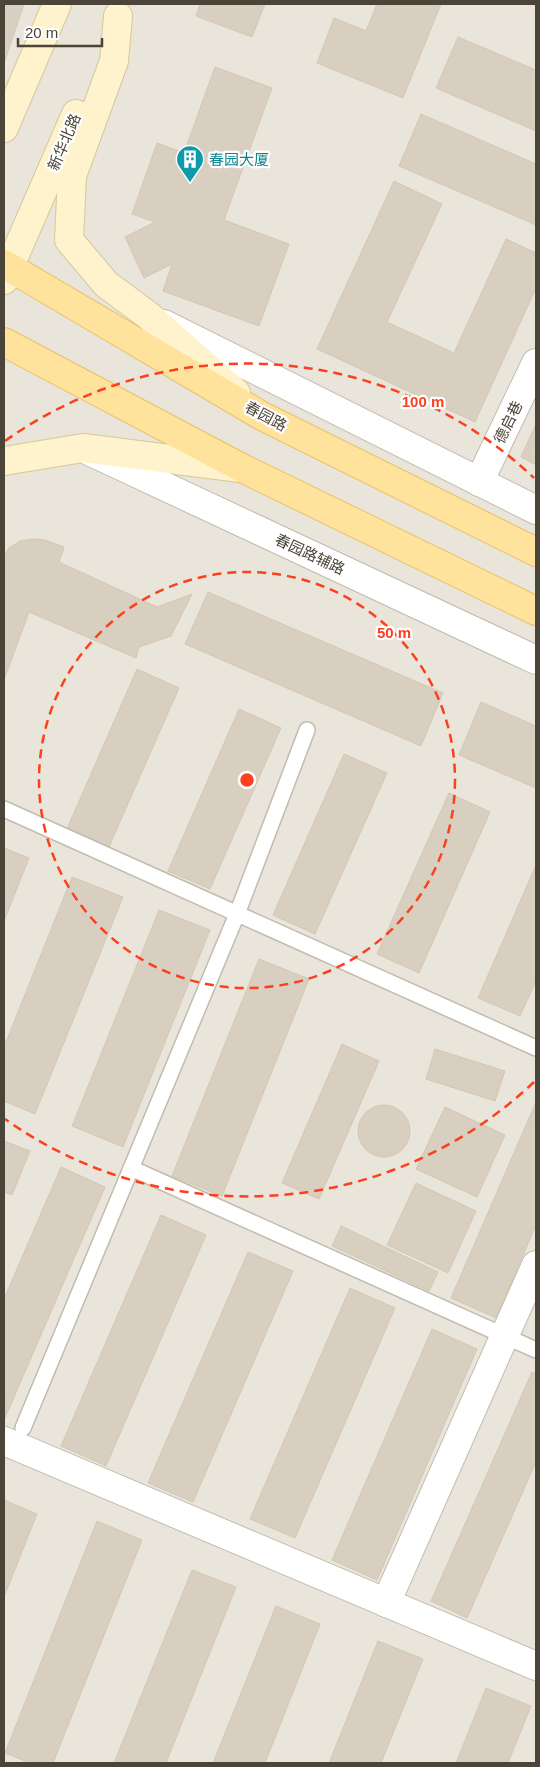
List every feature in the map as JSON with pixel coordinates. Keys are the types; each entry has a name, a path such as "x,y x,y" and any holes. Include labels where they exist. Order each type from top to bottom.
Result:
{"main road":[{"path":"4,128 57,4"},
{"path":"120,10 114,61 72,176 69,240 106,284 149,316 262,416"},
{"name":"新华北路","path":"6,270 120,10"},
{"path":"4,98 45,32"},
{"name":"春园路","path":"6,270 262,416 536,552"},
{"path":"4,342 242,468 536,611"},
{"path":"4,461 83,448 242,468"}],"street":[{"path":"149,316 536,510"},
{"name":"德启巷","path":"479,482 536,363"},
{"name":"春园路辅路","path":"83,448 536,660"},
{"path":"386,1603 536,1265"},
{"path":"13,1434 386,1603 536,1666"}],"lane":[{"path":"13,1434 131,1168 237,914 307,730"},
{"path":"4,809 536,1048"},
{"path":"131,1168 536,1350"}],"shaded area":[{"path":"4,4 536,4 536,1763 4,1763"}],"building":[{"path":"4,4 24,4 4,63"},
{"path":"200,4 265,4 252,37 196,16"},
{"path":"377,4 441,4 403,98 317,63 334,18 366,31"},
{"path":"458,37 536,70 536,131 436,88"},
{"name":"春园大厦","path":"215,67 272,88 224,220 289,244 259,326 163,291 172,264 144,278 125,237 155,222 132,214 157,143 184,153"},
{"path":"421,114 536,164 536,225 399,166"},
{"path":"394,181 442,204 387,322 454,353 506,239 536,253 536,288 475,422 317,349"},
{"path":"536,424 536,465 521,457"},
{"path":"45,540 64,547 59,562 157,607 192,594 171,636 139,647 136,658 29,612 4,680 4,557 9,548 20,541"},
{"path":"208,592 443,693 421,746 185,644"},
{"path":"137,669 179,688 108,849 66,831"},
{"path":"481,702 536,726 536,788 459,755"},
{"path":"239,709 281,728 210,889 168,871"},
{"path":"344,754 387,773 315,934 273,915"},
{"path":"449,793 490,812 419,973 377,954"},
{"path":"4,848 29,858 4,921"},
{"path":"536,865 536,981 520,1016 478,998"},
{"path":"72,877 123,897 35,1114 4,1101 4,1047"},
{"path":"159,910 210,930 123,1147 72,1126"},
{"path":"259,959 309,979 222,1196 172,1176"},
{"path":"342,1044 379,1061 319,1199 282,1183"},
{"path":"435,1049 505,1071 495,1101 426,1079"},
{"path":"536,1102 536,1225 496,1318 451,1298"},
{"path":"379,1105 389,1105 403,1112 410,1126 410,1136 403,1150 389,1157 379,1157 369,1153 362,1146 358,1136 358,1126 362,1116 369,1109"},
{"path":"445,1107 505,1135 477,1197 416,1169"},
{"path":"4,1141 30,1151 12,1195 4,1192"},
{"path":"61,1167 105,1187 5,1418 4,1299"},
{"path":"416,1183 476,1211 448,1273 387,1245"},
{"path":"161,1215 206,1235 106,1466 61,1446"},
{"path":"341,1226 438,1272 429,1291 332,1246"},
{"path":"248,1252 293,1271 193,1502 148,1483"},
{"path":"350,1288 395,1308 295,1538 250,1519"},
{"path":"432,1329 477,1349 377,1580 332,1560"},
{"path":"532,1372 536,1374 536,1462 467,1618 431,1601"},
{"path":"4,1500 37,1514 4,1597"},
{"path":"97,1521 142,1540 53,1763 30,1763 5,1753"},
{"path":"192,1570 236,1587 166,1763 114,1763"},
{"path":"276,1606 320,1624 265,1763 213,1763"},
{"path":"378,1641 423,1659 381,1763 329,1763"},
{"path":"486,1688 531,1706 508,1763 456,1763"}],"place":[{"name":"春园大厦","path":"190,183"}]}
